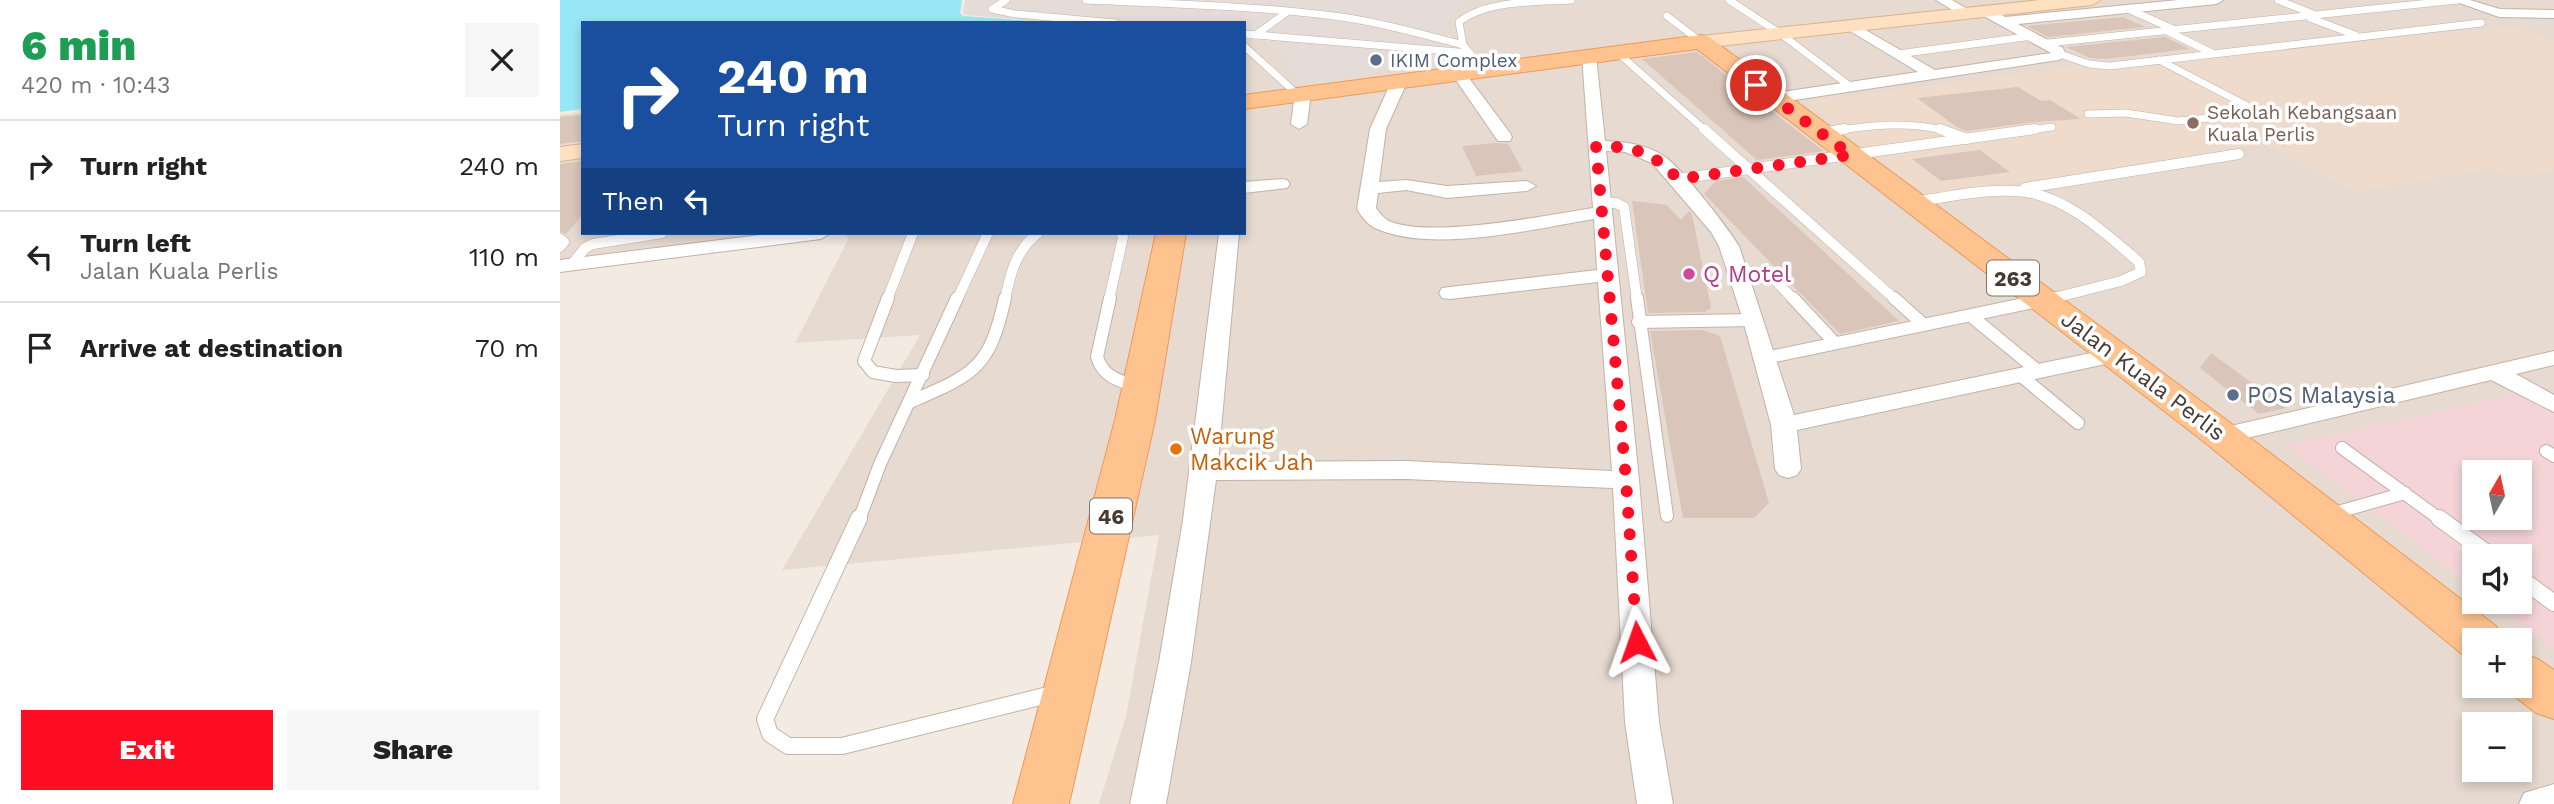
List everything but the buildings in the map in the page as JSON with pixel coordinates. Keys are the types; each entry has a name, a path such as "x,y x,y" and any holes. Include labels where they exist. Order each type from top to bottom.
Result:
{"main road":[{"path":"1246,104 1458,73 1476,62 1589,56 1850,25 1985,15 2092,0"},
{"name":"Jalan Kuala Perlis","path":"1702,42 2222,436 2464,628"},
{"path":"560,154 581,151"},
{"name":"46","path":"1040,802 1141,387 1171,235"},
{"path":"2532,682 2554,698"}],"street":[{"path":"1774,99 2054,58 2054,49 2033,36 1942,0"},
{"path":"1985,15 2128,9 2217,0"},
{"path":"2458,0 2499,13 2554,14"},
{"path":"1850,25 1935,76"},
{"path":"1589,56 1626,480 1642,722 1655,804"},
{"path":"1458,73 1504,137"},
{"path":"1400,80 1378,129 1368,188 1368,218 1385,227 1415,232 1468,231 1602,207"},
{"path":"1293,95 1299,124"},
{"path":"1596,146 1628,147 1650,154 1678,179 1720,230 1737,268 1765,358 1784,425 1788,469"},
{"path":"1246,188 1282,184"},
{"path":"1368,188 1406,185 1447,192 1527,187"},
{"path":"566,265 805,235"},
{"path":"1148,804 1171,689 1205,471 1229,235"},
{"path":"1450,293 1608,275"},
{"path":"1784,425 2115,355"},
{"path":"2222,436 2554,358"},
{"path":"2494,372 2554,405"},
{"path":"1205,471 1406,470 1626,480"},
{"path":"2537,804 2554,800"}],"lane":[{"path":"1006,0 992,9 1015,14 1093,21"},
{"path":"1086,0 1286,13 1373,22 1463,45"},
{"path":"1476,62 1463,45 1459,22 1467,14 1491,8 1572,0"},
{"path":"1729,0 1781,34 1851,87"},
{"path":"2278,0 2316,15"},
{"path":"2054,49 2166,31 2458,0"},
{"path":"2128,9 2175,30"},
{"path":"1255,35 1286,13"},
{"path":"1667,16 1702,42"},
{"path":"2306,16 2359,37"},
{"path":"2054,49 2102,66 2481,23"},
{"path":"2166,31 2212,53"},
{"path":"1246,34 1476,62"},
{"path":"1898,54 2033,36"},
{"path":"1246,48 1293,95"},
{"path":"1618,53 1924,325"},
{"path":"2088,114 2126,113 2178,121 2261,113 2159,60"},
{"path":"1821,133 1915,122 1940,127 1968,139"},
{"path":"1678,179 2052,127"},
{"path":"1913,202 2004,192 2239,154"},
{"path":"1765,358 2043,301 2121,281 2141,272 2142,266 2123,248 2050,199 2027,192 2004,192"},
{"path":"1602,207 1616,203 1624,207 1667,516"},
{"path":"566,265 593,244 649,235"},
{"path":"912,235 864,360 873,372 896,376 923,375"},
{"path":"987,235 880,464 855,529 765,719 770,734 788,746 842,746 1068,690"},
{"path":"910,402 952,383 984,360 1021,247 1036,235"},
{"path":"1122,235 1097,357 1104,373 1141,387"},
{"path":"560,239 564,242 560,247"},
{"path":"1737,268 1773,278 1835,344"},
{"path":"1971,316 2078,423"},
{"path":"1638,322 1754,320"},
{"path":"2342,448 2475,544"},
{"path":"2321,517 2405,493"},
{"path":"2532,587 2554,603"}],"shaded area":[{"path":"965,0 1465,0 1445,26 1456,60 1303,84 1269,40 1246,38 1246,21 1043,21 963,13"},
{"path":"1465,0 2554,0 2554,804 1099,804 1126,716 1159,535 782,570 920,335 795,343 848,240 846,235 1246,235 1246,38 1456,60 1445,24"},
{"name":"Sekolah Kebangsaan Kuala Perlis","path":"2519,27 2554,42 2554,170 2511,178 2490,169 2357,192 2263,144 1928,197 1805,102 2102,63"},
{"path":"581,113 581,235 804,235 560,267 560,115"},
{"path":"2531,391 2554,405 2554,649 2532,632 2532,628 2526,628 2508,614 2532,614 2532,544 2462,544 2462,579 2287,445"}],"water":[{"path":"560,0 962,0 960,13 963,16 1032,21 581,21 581,109 560,112"}],"place":[{"name":"IKIM Complex","path":"1376,60"},
{"name":"Sekolah Kebangsaan Kuala Perlis","path":"2193,123"},
{"name":"Q Motel","path":"1689,274"},
{"name":"POS Malaysia","path":"2233,395"},
{"name":"Warung Makcik Jah","path":"1176,449"}],"route":[{"path":"1637,642 1626,480 1596,146 1628,147 1650,154 1678,179 1851,155 1756,85"}]}
